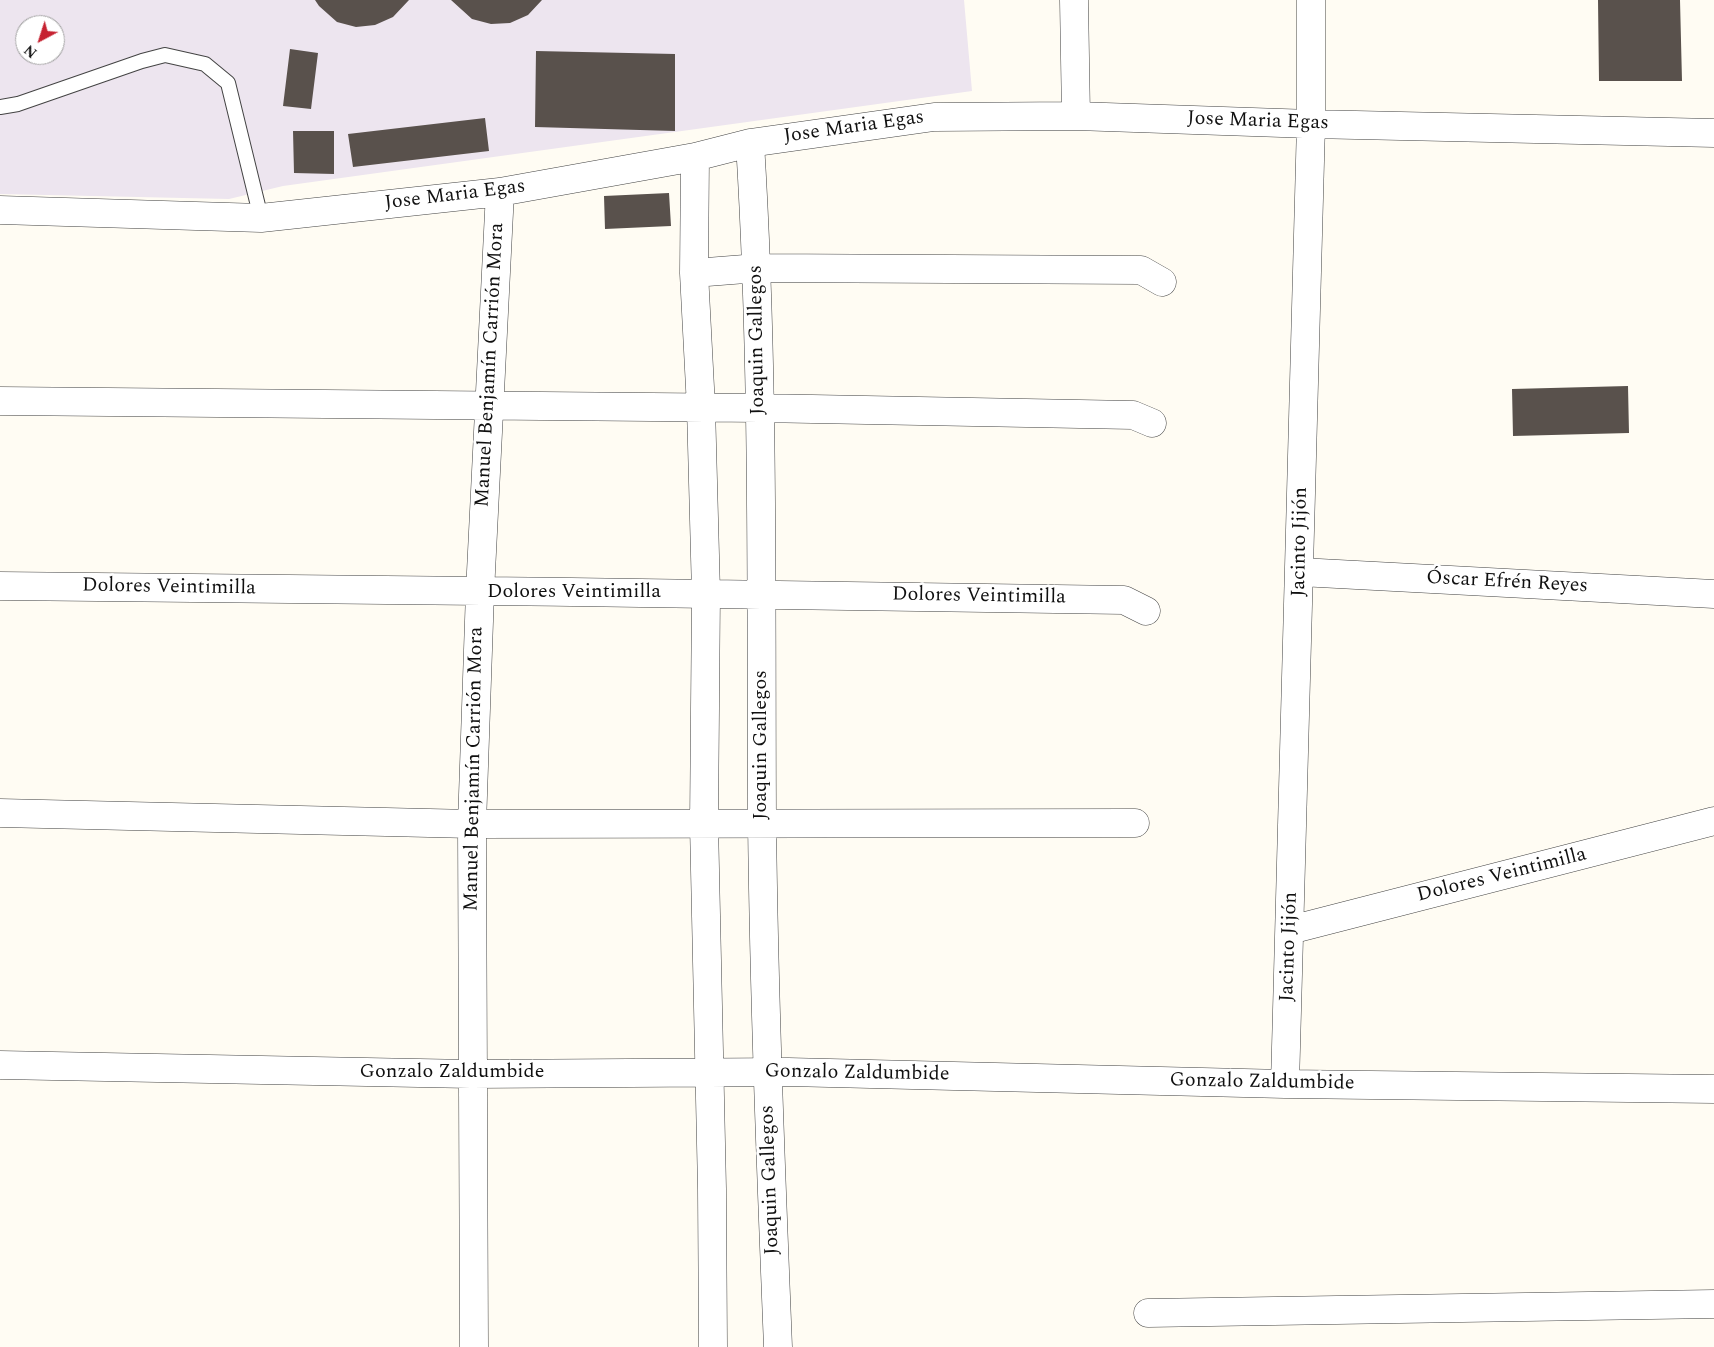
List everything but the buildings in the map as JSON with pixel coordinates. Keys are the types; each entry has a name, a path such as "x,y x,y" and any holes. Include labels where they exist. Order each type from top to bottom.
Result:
{"street":[{"path":"1074,0 1076,116"},
{"name":"Jacinto Jijón","path":"1285,1084 1311,124 1311,0"},
{"name":"Jose Maria Egas","path":"0,210 261,218 500,192 695,157 750,143 934,117 1076,116 1311,124 1714,133"},
{"name":"Joaquin Gallegos","path":"750,143 758,268 762,593 762,824 767,1072 778,1347"},
{"path":"695,157 694,273 701,407 706,593 704,824 713,1347"},
{"name":"Manuel Benjamín Carrión Mora","path":"474,1347 471,1074 472,824 488,407 500,192"},
{"path":"694,273 758,268 1141,270 1162,282"},
{"path":"0,401 488,407 701,407 1133,415 1152,423"},
{"name":"Óscar Efrén Reyes","path":"1300,572 1714,594"},
{"name":"Dolores Veintimilla","path":"0,586 480,592 762,593 1124,600 1146,611"},
{"path":"0,813 472,824 1134,823"},
{"name":"Dolores Veintimilla","path":"1290,930 1714,821"},
{"name":"Gonzalo Zaldumbide","path":"0,1065 471,1074 767,1072 1285,1084 1714,1089"},
{"path":"1148,1313 1714,1304"}],"lane":[{"path":"0,107 18,104 142,61 165,55 205,64 228,83 261,218"}],"shaded area":[{"path":"0,0 964,0 972,91 283,186 229,199 0,194"}]}
